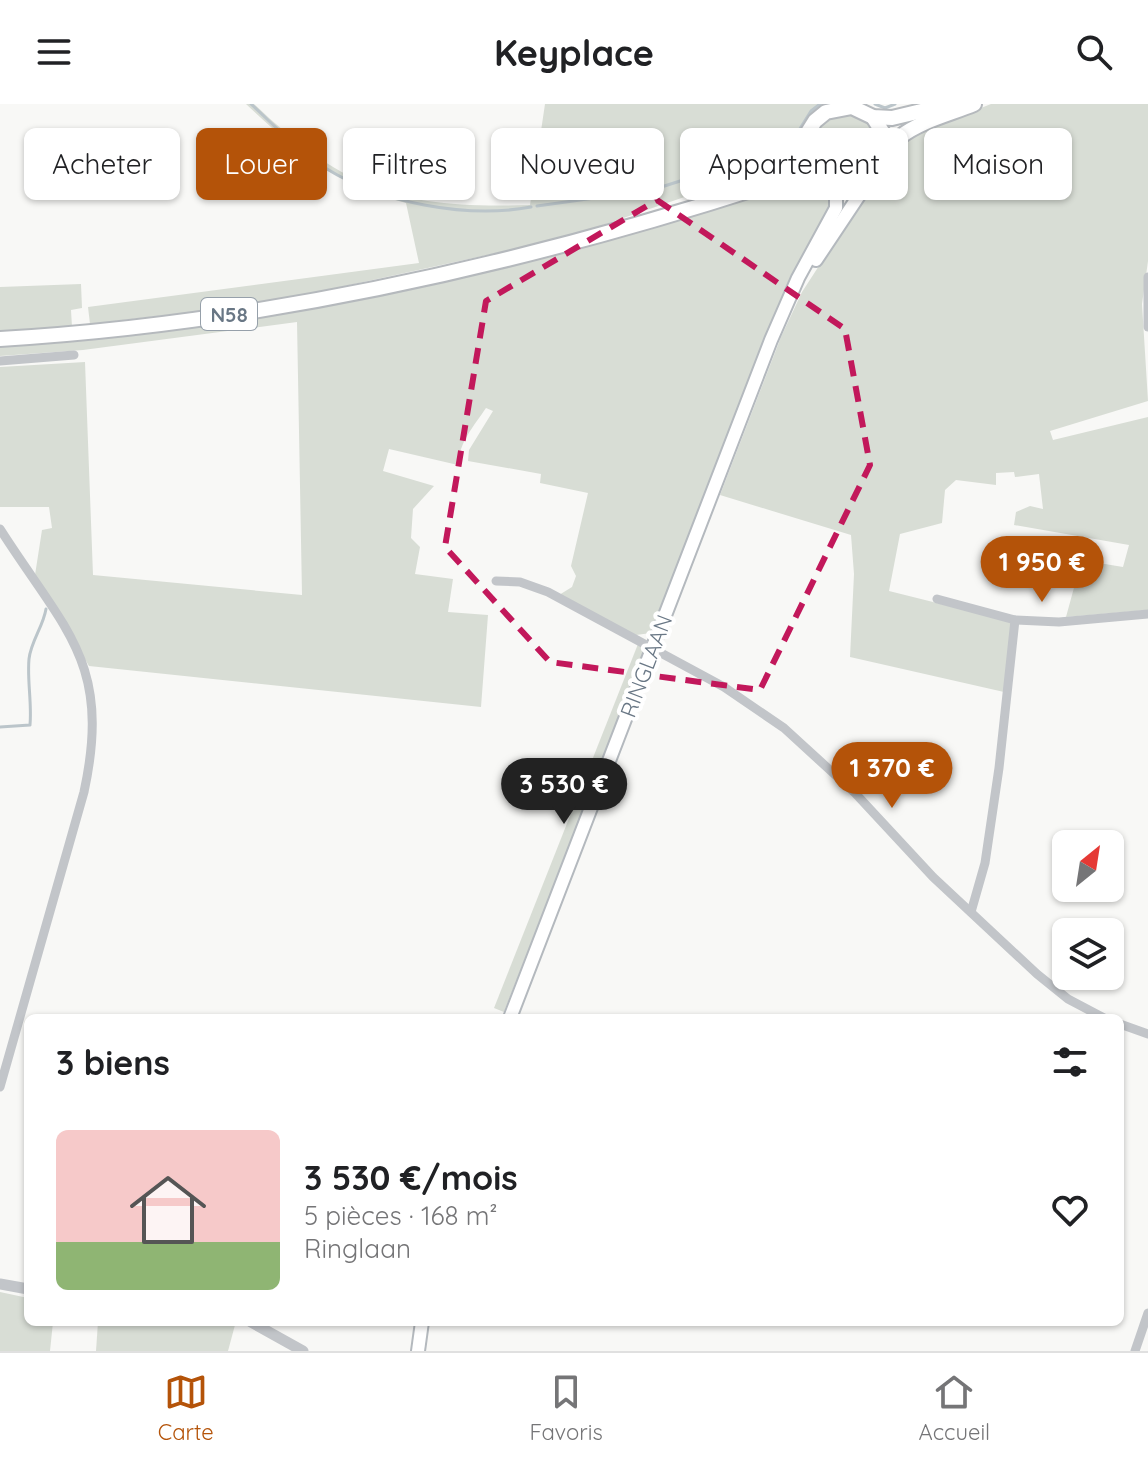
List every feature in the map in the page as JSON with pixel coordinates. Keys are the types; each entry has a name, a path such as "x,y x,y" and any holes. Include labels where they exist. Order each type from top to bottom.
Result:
{"main road":[{"path":"812,128 826,112 839,107 852,107 873,117 902,117 951,104"},
{"path":"908,131 974,104"},
{"path":"873,117 880,128"},
{"name":"N58","path":"677,212 702,200"},
{"name":"N58","path":"0,339 182,321 358,293 530,254 716,200"},
{"name":"RINGLAAN","path":"512,1014 782,314 836,208 836,200"},
{"name":"RINGLAAN","path":"782,314 857,200"},
{"path":"418,1351 422,1326"},
{"path":"423,1326 426,1351"}],"street":[{"path":"1148,277 1148,327"},
{"path":"0,361 74,355"},
{"path":"0,529 41,587 79,651 91,688 94,714 91,758 84,792 0,1087"},
{"path":"496,581 520,582 548,592 724,687 784,728 817,755 933,877 1056,990 1097,1014"},
{"path":"937,599 1015,620 1059,622 1148,614"},
{"path":"971,912 985,863 1015,620"},
{"path":"1124,1025 1148,1034"},
{"path":"0,1284 24,1288"},
{"path":"1135,1351 1148,1313"},
{"path":"258,1326 303,1351"}],"highlighted area":[{"path":"657,200 845,329 870,465 760,690 550,662 445,547 486,301"}],"shaded area":[{"path":"246,104 254,104 280,128 273,128"},
{"path":"545,104 829,104 819,109 805,128 680,128 680,199 565,238 313,293 226,308 90,324 88,307 419,263 406,203 396,200 530,205 531,200 664,200 664,128 541,128"},
{"path":"991,104 1148,104 1148,261 1142,304 1148,401 1050,431 1053,440 1148,417 1148,610 1066,617 1075,584 1065,581 1069,558 1123,567 1129,545 1014,525 1016,512 1030,506 1043,509 1039,474 1015,477 1014,472 996,473 996,485 956,480 945,490 942,523 900,534 889,591 1013,622 1004,692 850,657 854,574 851,535 720,495 781,337 802,292 862,200 908,200 908,137 924,131 924,200 1072,200 1072,128 931,128"},
{"path":"845,113 868,123 872,128 818,128 827,119"},
{"path":"327,163 343,172 343,179 327,170"},
{"path":"738,200 830,201 830,213 768,332 651,633 636,635 559,595 572,587 576,576 571,566 588,493 540,483 541,474 468,461 469,450 493,411 486,408 464,442 458,465 389,449 383,471 434,486 413,509 411,538 420,547 415,574 453,579 448,612 488,615 481,707 89,666 35,575 42,530 52,528 49,507 0,507 0,367 85,362 93,575 302,595 297,322 83,350 0,356 0,347 104,339 308,309 509,264"},
{"path":"81,284 82,308 71,310 72,327 0,332 0,287"},
{"path":"638,644 645,651 504,1012 494,1008"},
{"path":"0,1292 24,1297 24,1326 53,1326 50,1351 0,1351"},
{"path":"98,1326 235,1326 228,1351 96,1351"}],"waterway":[{"path":"251,104 316,162 373,191 453,209 480,211 531,207"},
{"path":"537,206 652,190 755,157 791,143 811,111 820,104"},
{"path":"875,104 885,108 895,104"},
{"path":"0,727 30,725 29,659 46,609"}]}
